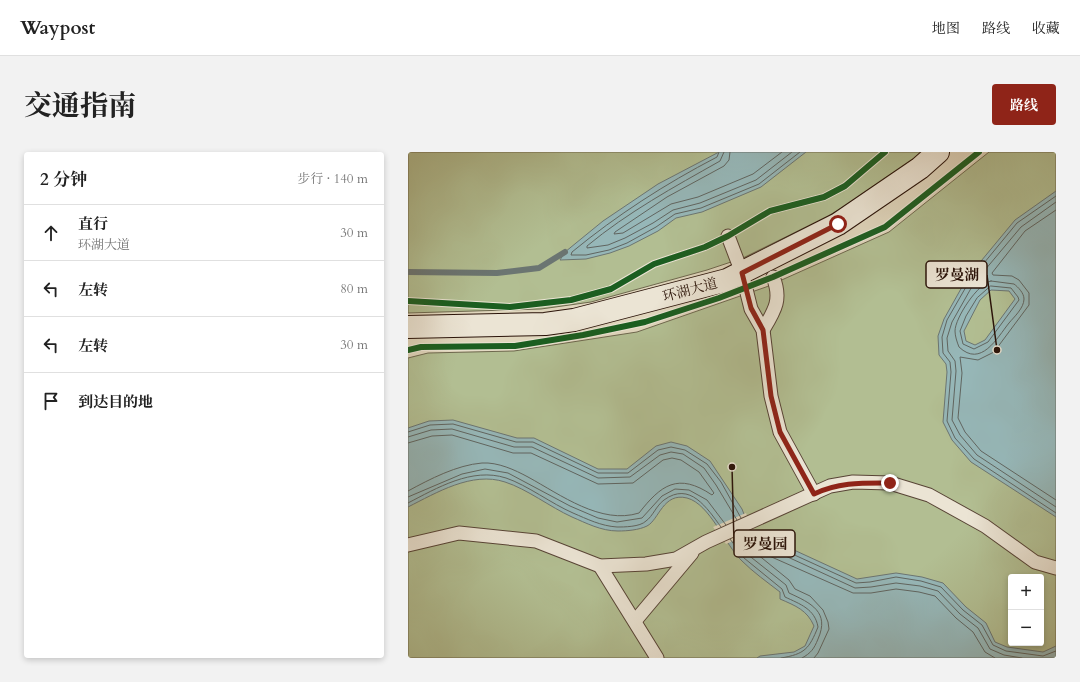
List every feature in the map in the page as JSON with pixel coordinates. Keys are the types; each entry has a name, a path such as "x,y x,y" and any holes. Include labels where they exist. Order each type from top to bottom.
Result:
{"street":[{"name":"环湖大道","path":"408,327 545,324 574,320 727,280 838,224 920,168 938,152"}],"lane":[{"path":"728,236 742,273 751,308 763,330 771,396 780,432 814,494"},
{"path":"763,330 774,311 778,290 773,277"},
{"path":"408,545 459,533 536,541 600,566 627,566 676,559 701,545 759,520 830,486 853,482 890,483 929,495 985,526 1035,562 1056,568"},
{"path":"635,621 701,545"},
{"path":"600,566 657,658"}],"green space":[{"path":"408,152 923,152 891,179 828,216 743,258 707,270 591,302 541,309 408,313"},
{"path":"989,152 1056,152 1056,658 408,658 408,358 428,353 514,351 637,332 766,287 889,232"}],"water":[{"path":"719,152 806,152 761,187 702,212 676,218 658,231 629,246 610,253 586,259 560,260 565,252 603,221 658,184"},
{"path":"1056,191 1056,517 971,462 952,440 943,422 947,372 946,364 939,355 938,336 944,319 967,278 1015,220","holes":["991,290 1009,291 1015,299 985,340 975,345 966,341 964,331 980,300"]},
{"path":"453,420 517,438 534,438 598,469 627,469 656,446 671,442 687,446 710,461 742,509 749,527 757,533 857,579 896,573 922,577 943,583 966,607 986,623 995,642 1007,647 1043,652 1056,646 1056,658 757,658 760,656 794,652 805,646 814,626 804,612 796,606 780,599 780,592 742,561 710,516 703,508 687,498 679,497 672,499 662,508 647,526 622,531 606,530 588,524 564,513 513,485 493,479 467,481 442,490 408,507 408,428 429,421"}],"pier":[{"path":"746,513 751,526 757,531 726,544 713,527"}],"waterway":[{"path":"408,272 497,273 539,268 565,252"}],"cycle path":[{"path":"408,301 510,307 571,300 611,289 654,264 705,247 728,236 770,211 824,197 845,186 885,152"},
{"path":"408,350 421,347 515,346 583,335 645,322 719,298 773,277 885,227 979,152"}],"place":[{"name":"罗曼湖","path":"997,350"},
{"name":"罗曼园","path":"732,467"}],"route":[{"path":"838,224 742,273 751,308 763,330 771,396 780,432 814,494 830,486 853,482 890,483"}]}
